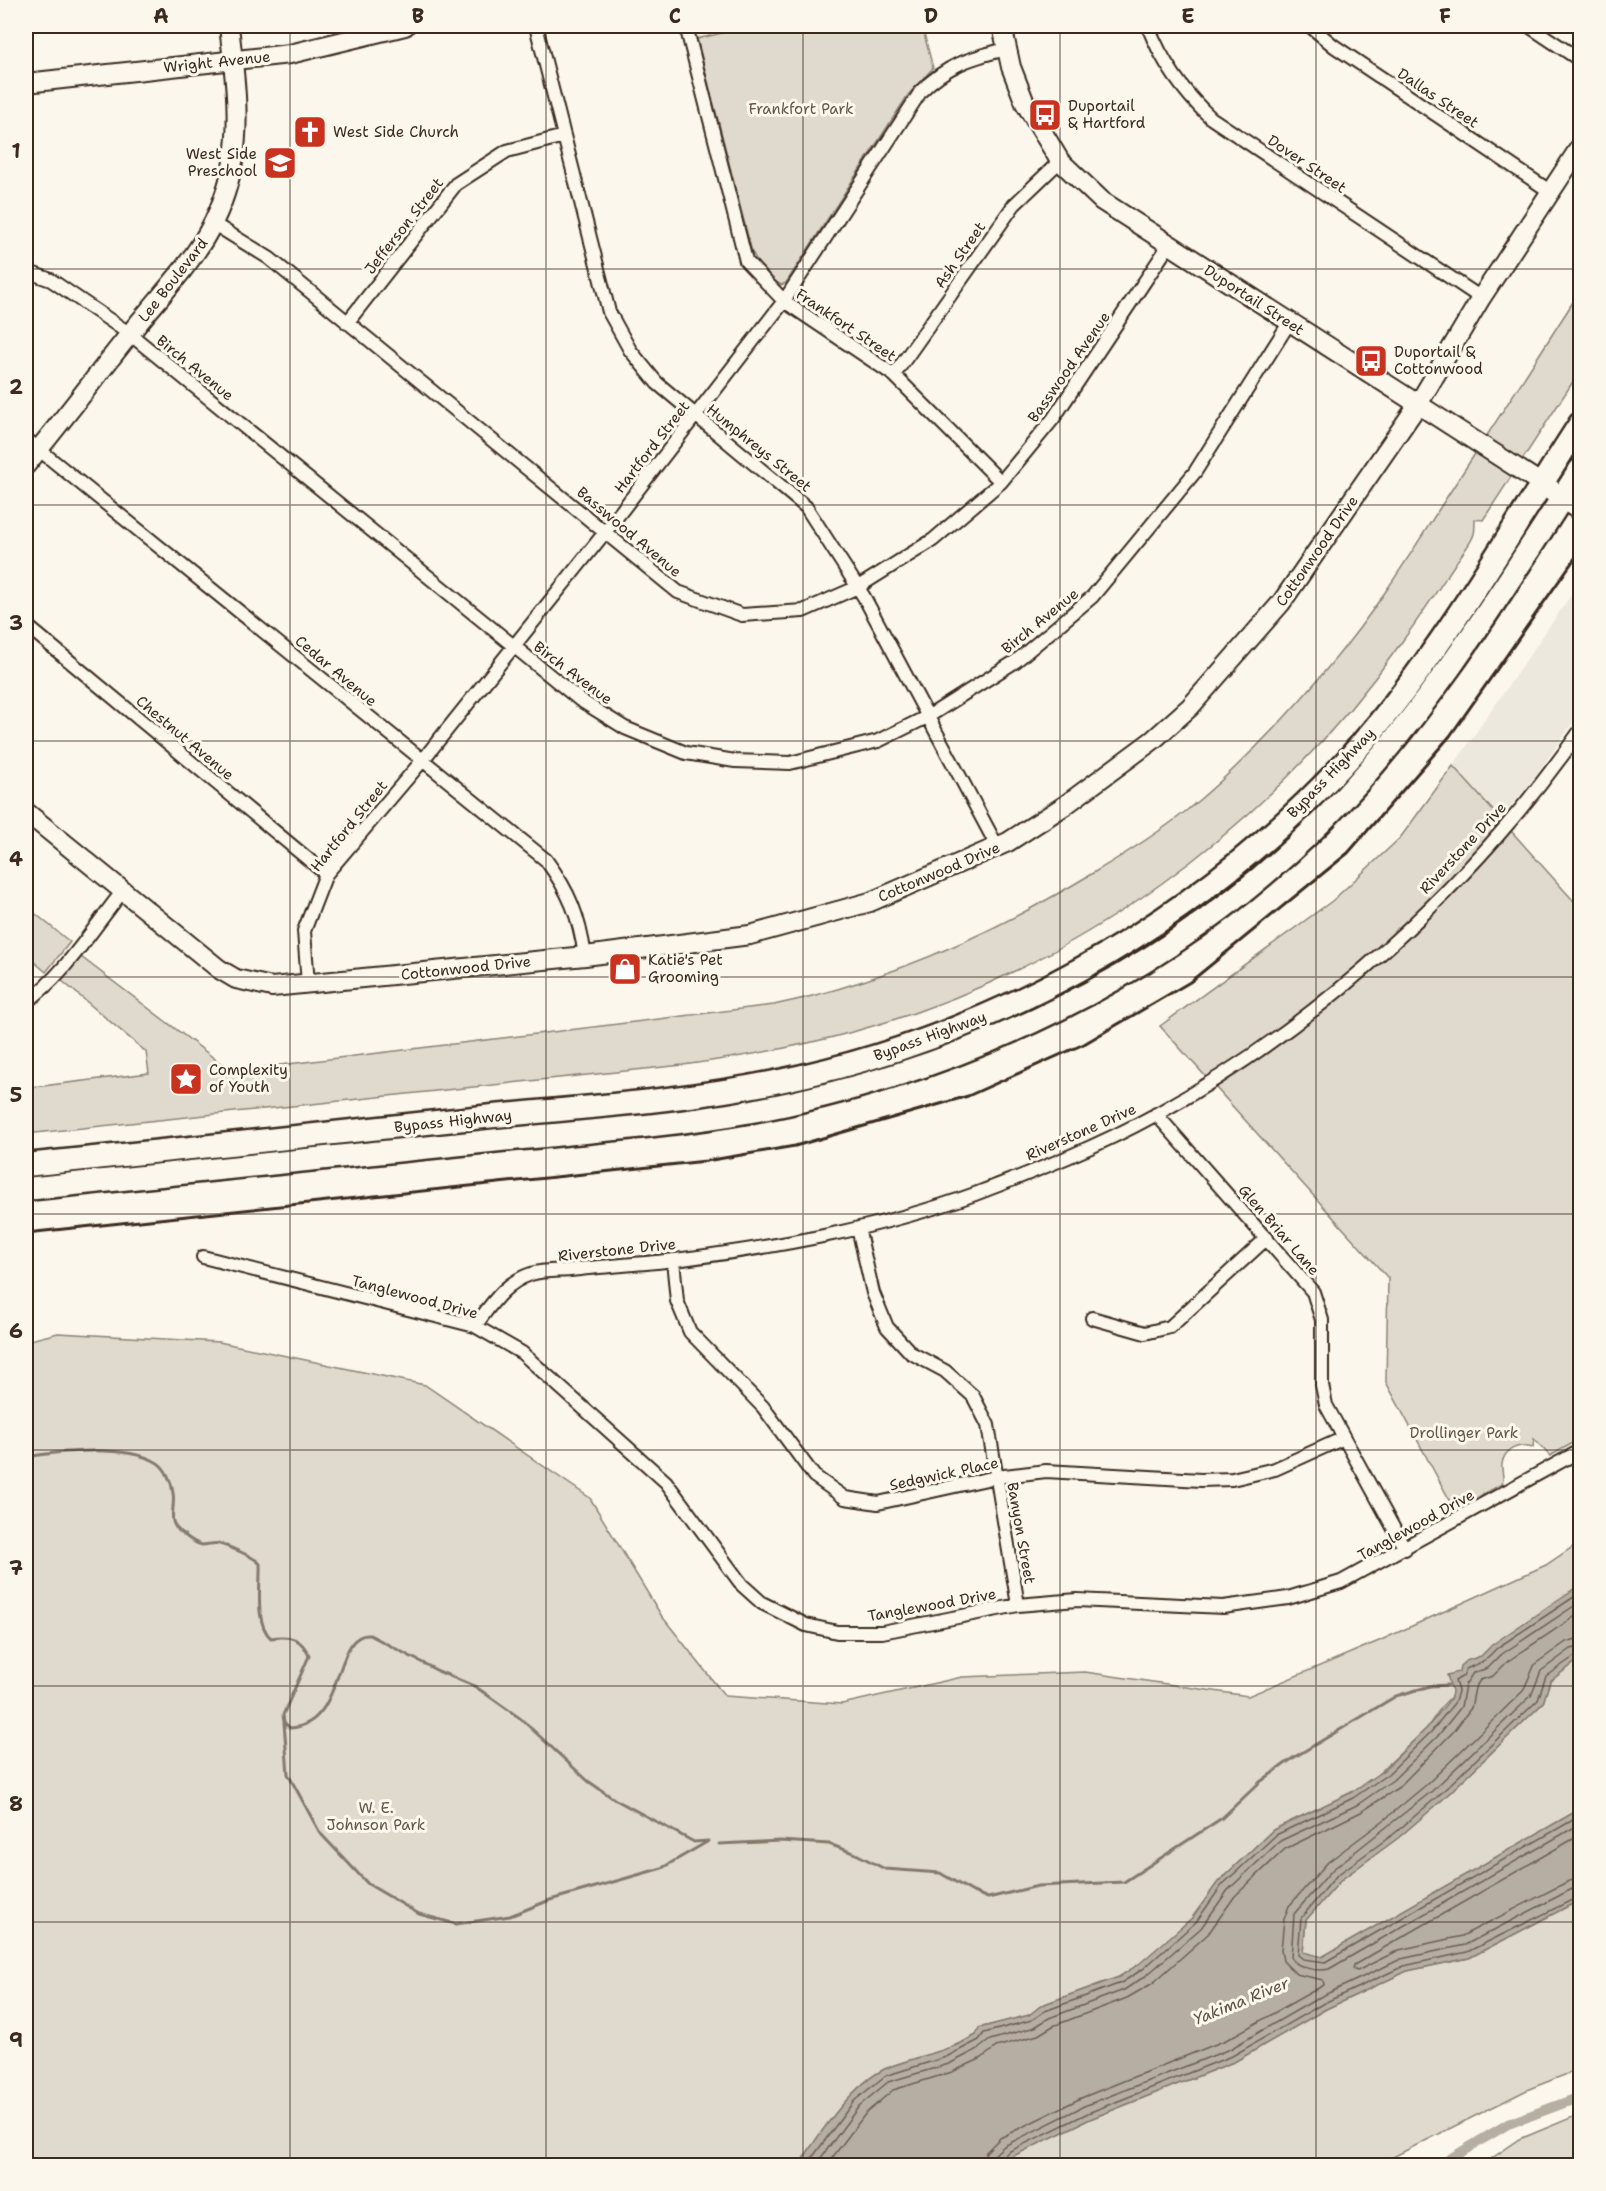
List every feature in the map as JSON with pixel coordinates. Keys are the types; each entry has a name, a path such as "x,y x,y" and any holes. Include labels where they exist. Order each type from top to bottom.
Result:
{"highway":[{"name":"Bypass Highway","path":"26,1165 722,1092 861,1061 975,1021 1070,977 1169,915 1256,848 1339,769 1401,695 1581,424"},
{"name":"Bypass Highway","path":"26,1189 749,1112 880,1081 998,1038 1113,980 1174,942 1266,871 1319,824 1421,711 1571,504 1581,470"}],"main road":[{"name":"Duportail Street","path":"1542,484 1571,504"}],"street":[{"name":"Lee Boulevard","path":"26,465 32,443 178,278 214,224 229,182 236,146 237,119 229,26"},
{"name":"Wright Avenue","path":"26,83 311,50 405,26"},
{"name":"Humphreys Street","path":"536,26 609,312 637,359 657,383 806,507 858,587 998,848"},
{"name":"Frankfort Street","path":"686,26 746,261 784,300 894,375 1001,482"},
{"name":"Duportail Street","path":"1002,26 1006,49 1024,103 1060,161 1102,201 1417,406 1542,484"},
{"name":"Dover Street","path":"1148,26 1164,62 1178,82 1211,118 1481,298"},
{"name":"Dallas Street","path":"1310,26 1334,46 1551,192"},
{"path":"1529,26 1581,60"},
{"name":"Hartford Street","path":"308,984 304,931 326,874 422,761 696,416 784,300 921,91 938,75 960,62 1006,49"},
{"name":"Jefferson Street","path":"347,322 456,184 507,151 564,136"},
{"name":"Cottonwood Drive","path":"26,812 219,969 236,979 272,987 585,956 750,935 870,902 998,848 1064,806 1154,740 1190,707 1281,603 1417,406 1481,298 1581,147"},
{"name":"Ash Street","path":"894,375 1014,205 1060,161"},
{"name":"Basswood Avenue","path":"214,224 269,258 678,592 742,615 803,611 858,587 933,540 1001,482 1053,419 1169,245"},
{"name":"Birch Avenue","path":"26,271 51,280 130,334 513,646 598,711 626,728 686,753 735,760 790,763 878,741 929,716 1016,661 1092,597 1195,471 1289,323"},
{"name":"Cedar Avenue","path":"32,443 546,860 567,888 580,922 585,956"},
{"name":"Chestnut Avenue","path":"26,625 326,874"},
{"name":"Riverstone Drive","path":"475,1326 504,1288 532,1273 673,1260 777,1245 858,1228 974,1194 1079,1151 1156,1114 1262,1047 1352,978 1459,878 1518,812 1581,730"},
{"path":"26,1002 38,994 122,892"},
{"name":"Glen Briar Lane","path":"1156,1114 1313,1292 1322,1320 1322,1385 1326,1405 1405,1549"},
{"name":"Banyon Street","path":"858,1228 873,1293 887,1327 911,1353 945,1371 973,1396 988,1425 1018,1605"},
{"path":"1092,1318 1145,1333 1170,1327 1267,1238"},
{"name":"Tanglewood Drive","path":"203,1257 475,1326 522,1353 666,1482 742,1585 762,1603 806,1625 860,1634 882,1632 1018,1605 1077,1600 1223,1607 1288,1598 1341,1582 1581,1451"},
{"name":"Sedgwick Place","path":"673,1260 677,1301 690,1332 763,1407 814,1476 845,1498 878,1503 996,1478 1046,1471 1201,1480 1232,1479 1275,1469 1344,1438"}],"shaded area":[{"path":"694,26 751,26 697,39"},
{"path":"1580,582 1580,713 1532,781 1500,819 1453,766"}],"green space":[{"name":"Frankfort Park","path":"751,26 922,26 933,68 908,95 786,283 781,285 765,275 752,252 697,39"},
{"path":"1580,291 1580,371 1483,520 1475,519 1471,542 1422,614 1349,710 1292,773 1229,831 1162,884 1090,930 1015,971 937,1005 856,1031 726,1059 26,1134 26,1088 149,1073 146,1052 61,980 81,957 231,1071 774,1005 858,983 899,969 979,935 1056,895 1129,851 1186,811 1245,758 1300,700 1350,640 1392,582"},
{"name":"Drollinger Park","path":"1453,766 1580,908 1580,1439 1550,1456 1534,1439 1533,1447 1513,1448 1503,1459 1502,1484 1455,1510 1386,1382 1388,1278 1160,1026 1332,901 1400,838"},
{"path":"26,906 70,942 46,972 26,955"},
{"name":"W. E. Johnson Park","path":"58,1333 219,1342 425,1385 590,1498 661,1615 725,1696 842,1704 962,1677 1085,1672 1248,1696 1379,1641 1546,1565 1580,1542 1580,1585 1515,1630 1442,1706 1427,1728 1374,1778 1350,1793 1273,1830 1218,1882 1192,1918 1139,1965 1119,1977 1042,2005 1030,2015 979,2028 976,2035 966,2041 889,2067 876,2074 850,2096 838,2110 799,2165 26,2166 26,1341"},
{"path":"1580,1659 1580,1809 1322,1957 1303,1953 1306,1920 1342,1879 1398,1838 1441,1801 1543,1703 1550,1681"},
{"path":"1580,1900 1580,2069 1529,2089 1377,2165 1003,2166 1011,2157 1090,2119 1236,2061 1326,2009 1407,1971 1469,1958"},
{"path":"1580,2114 1580,2165 1482,2165 1520,2139"}],"water":[{"name":"Yakima River","path":"1580,1585 1580,1659 1550,1681 1543,1703 1441,1801 1398,1838 1342,1879 1306,1920 1303,1952 1322,1957 1580,1809 1580,1900 1469,1958 1407,1971 1326,2009 1236,2061 1090,2119 1011,2157 1003,2165 799,2165 838,2110 850,2096 876,2074 889,2067 955,2046 976,2035 979,2028 1029,2015 1042,2005 1119,1977 1139,1964 1192,1918 1218,1882 1273,1830 1350,1793 1384,1770 1427,1728 1451,1698 1452,1691 1447,1675 1459,1672 1460,1666 1466,1661 1481,1656 1493,1644"}],"waterway":[{"path":"26,1457 74,1451 110,1451 128,1453 156,1462 166,1471 171,1485 174,1499 172,1515 174,1525 178,1529 197,1543 202,1545 218,1543 248,1555 260,1564 260,1614 266,1632 271,1638 294,1639 303,1645 309,1656 283,1715 284,1722 290,1728 308,1723 321,1711 330,1696 349,1647 358,1638 370,1635 438,1671 476,1687 521,1719 588,1781 614,1799 694,1842 708,1841"},
{"path":"719,1844 780,1841 829,1844 856,1854 885,1869 940,1873 988,1898 1038,1886 1124,1882 1222,1818 1260,1782 1293,1758 1396,1696 1430,1686 1448,1685"},
{"path":"284,1723 288,1774 320,1833 368,1884 419,1914 456,1924 510,1916 550,1900 662,1868 707,1842"},
{"path":"1438,2166 1508,2124 1580,2097"}],"railway":[{"path":"26,1233 706,1161 795,1146 968,1096 1084,1044 1190,982 1348,853 1450,736 1580,551"}],"place":[{"name":"Duportail & Hartford","path":"1045,115"},
{"name":"West Side Church","path":"310,132"},
{"name":"West Side Preschool","path":"280,163"},
{"name":"Duportail & Cottonwood","path":"1371,361"},
{"name":"Katie's Pet Grooming","path":"625,969"},
{"name":"Complexity of Youth","path":"186,1079"}]}
